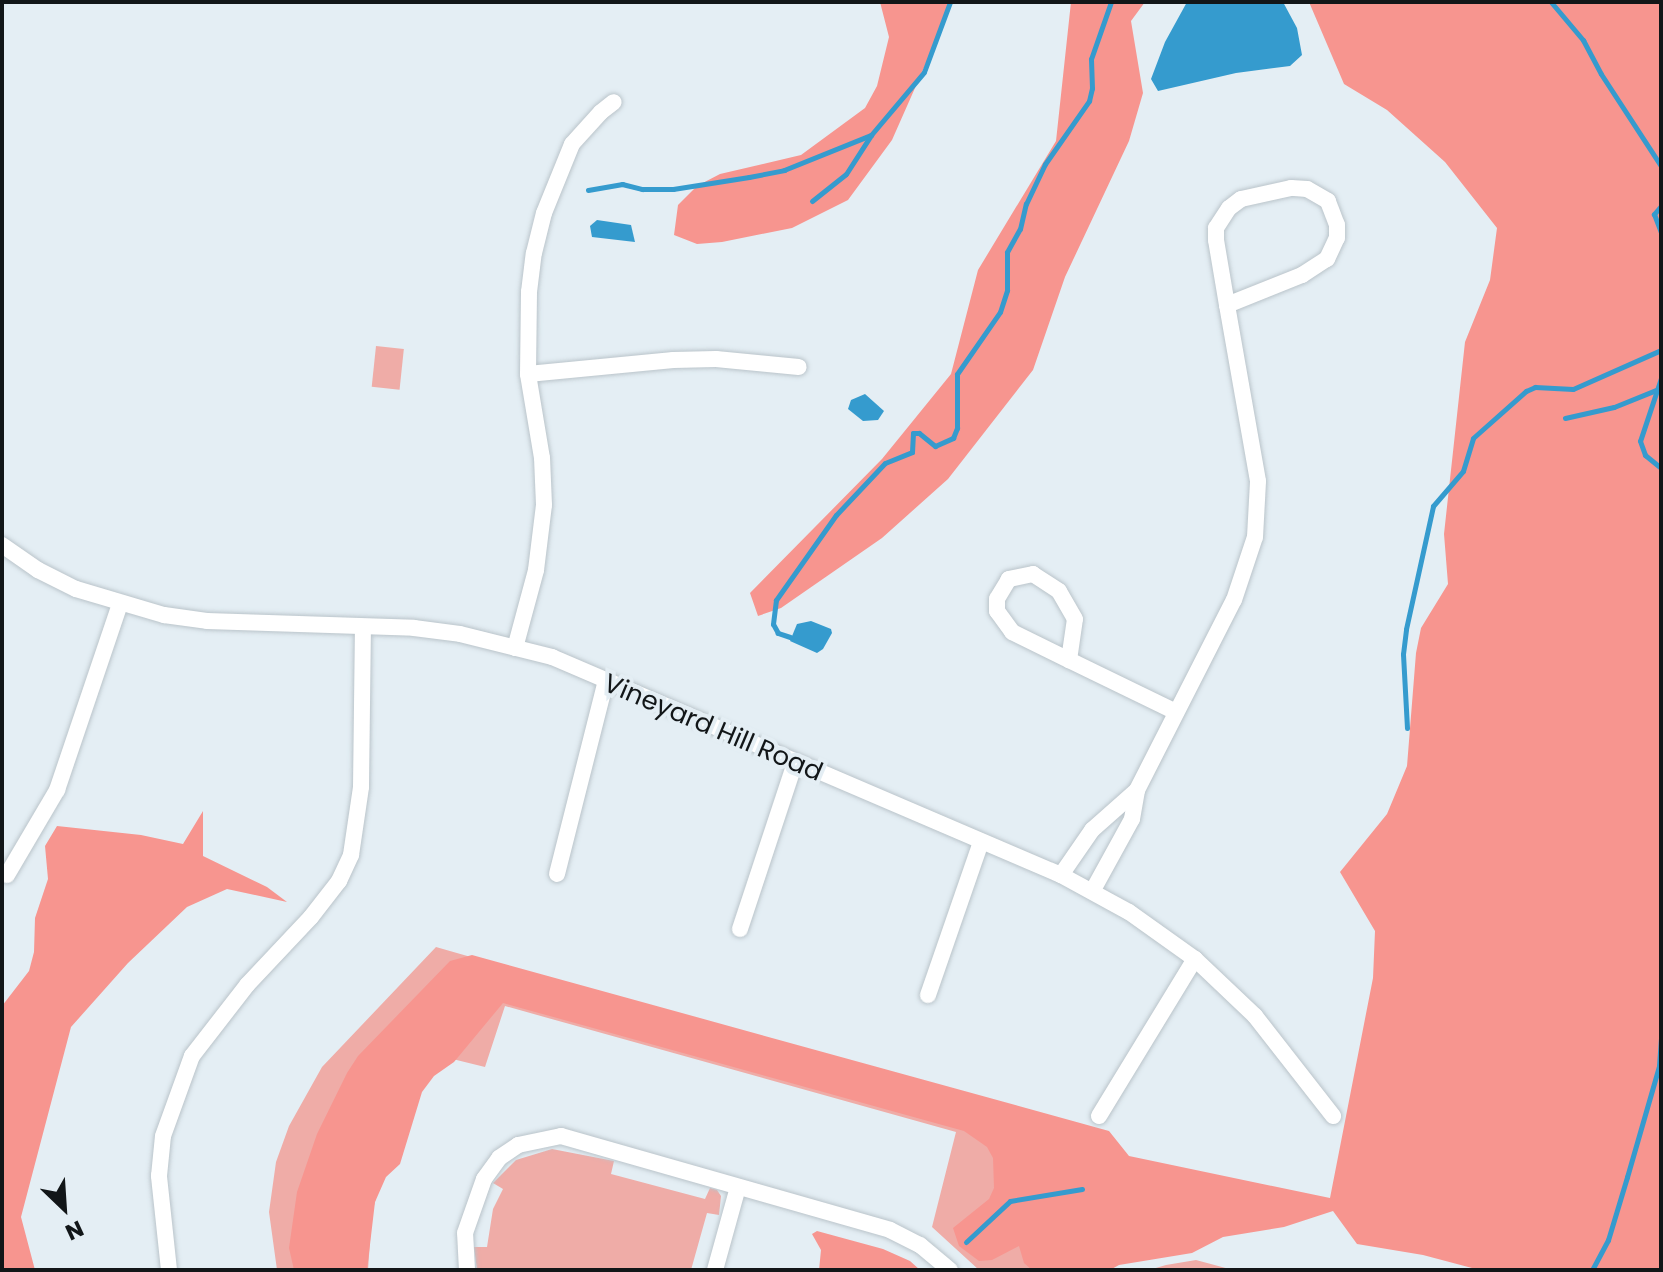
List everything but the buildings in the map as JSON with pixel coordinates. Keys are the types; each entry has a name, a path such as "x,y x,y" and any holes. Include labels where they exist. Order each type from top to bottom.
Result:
{"street":[{"path":"515,648 536,570 544,505 542,458 528,374 529,292 544,213 572,144 614,102"},
{"path":"1093,890 1132,819 1137,790 1234,600 1255,537 1258,481 1227,305 1216,240 1216,228 1229,208 1241,199 1291,188 1307,189 1328,201 1337,225 1337,238 1327,259 1302,275 1227,305"},
{"path":"528,374 673,360 716,359 799,367"},
{"name":"Vineyard Hill Road","path":"2,545 51,576 120,604 207,621 414,628 552,657 1061,875 1093,890 1165,935 1195,959 1255,1016 1333,1116"},
{"path":"1069,660 1075,619 1059,591 1033,574 1009,579 997,599 1002,621 1012,632 1069,660 1176,712"},
{"path":"7,875 57,790 120,604"},
{"path":"169,1270 159,1176 174,1100 192,1056 247,985 311,917 339,881 351,855 361,787 363,627"},
{"path":"557,874 606,681"},
{"path":"740,929 795,763"},
{"path":"1061,875 1092,830 1137,790"},
{"path":"928,995 981,842"},
{"path":"1099,1116 1195,959"},
{"path":"467,1270 465,1233 475,1201 499,1158 518,1145 561,1136 890,1230 920,1245 950,1270"},
{"path":"715,1270 738,1187"}],"shaded area":[{"path":"880,2 953,2 892,140 848,200 792,228 697,244 674,235 678,205 697,186 720,174 801,155 865,108 877,86 889,37"},
{"path":"1071,2 1145,2 1131,21 1143,93 1129,141 1065,277 1033,370 948,479 882,538 781,608 758,616 750,593 882,459 951,374 978,270 1056,141"},
{"path":"1309,2 1661,2 1661,1270 1472,1268 1423,1255 1357,1244 1333,1211 1284,1227 1223,1237 1192,1253 1119,1265 1110,1270 1032,1270 1024,1263 1019,1246 992,1260 979,1261 959,1246 953,1228 989,1199 994,1188 993,1158 987,1147 964,1131 503,1003 454,1062 434,1076 422,1092 400,1164 386,1177 375,1202 367,1270 294,1270 289,1248 297,1192 317,1134 347,1073 358,1056 450,961 472,955 1109,1131 1129,1156 1330,1198 1373,978 1375,931 1340,872 1387,814 1407,766 1416,653 1421,628 1448,584 1444,534 1465,342 1490,280 1497,228 1445,162 1387,110 1344,84"},
{"path":"376,346 404,349 400,390 372,387"},
{"path":"203,811 203,856 267,887 287,902 227,889 187,907 128,963 71,1027 21,1217 35,1270 2,1270 2,1006 29,971 34,952 35,918 48,879 45,846 57,826 141,835 183,844"},
{"path":"436,947 1115,1142 1064,1270 979,1270 932,1227 956,1132 505,1006 485,1067 416,1050 372,1213 368,1270 277,1270 269,1212 276,1162 289,1126 322,1067"},
{"path":"552,1149 614,1161 611,1174 705,1199 710,1188 717,1190 721,1196 719,1215 707,1213 691,1270 477,1270 474,1247 487,1247 493,1209 503,1189 493,1183 516,1160"},
{"path":"817,1231 883,1249 910,1261 920,1270 819,1270 821,1250 812,1234"},
{"path":"1196,1260 1233,1270 1149,1270 1166,1265"}],"water":[{"path":"1187,2 1283,2 1297,28 1302,55 1290,66 1236,73 1158,91 1151,79 1165,42"},
{"path":"597,220 631,225 635,242 592,237 590,226"},
{"path":"865,394 884,411 878,420 863,421 848,409 851,400"},
{"path":"811,621 831,629 832,633 817,653 790,641 797,624"}],"waterway":[{"path":"812,201 846,174 871,135 924,72 950,2"},
{"path":"790,637 778,633 773,624 776,600 836,515 885,463 912,452 913,433 919,433 935,446 953,438 957,428 957,374 1000,312 1007,290 1007,252 1020,229 1026,204 1045,164 1089,101 1091,59 1111,2"},
{"path":"1551,2 1583,40 1601,74 1661,166"},
{"path":"588,190 622,184 642,189 673,189 749,177 784,170 871,135"},
{"path":"1661,206 1654,214 1661,232"},
{"path":"1407,728 1403,654 1433,506 1463,471 1473,438 1526,391 1535,387 1573,389 1661,350"},
{"path":"1661,378 1640,441 1645,455 1661,468"},
{"path":"1565,418 1614,407 1656,390"},
{"path":"1592,1270 1608,1240 1627,1177 1659,1066 1661,1039"},
{"path":"966,1242 1010,1201 1082,1189"}]}
